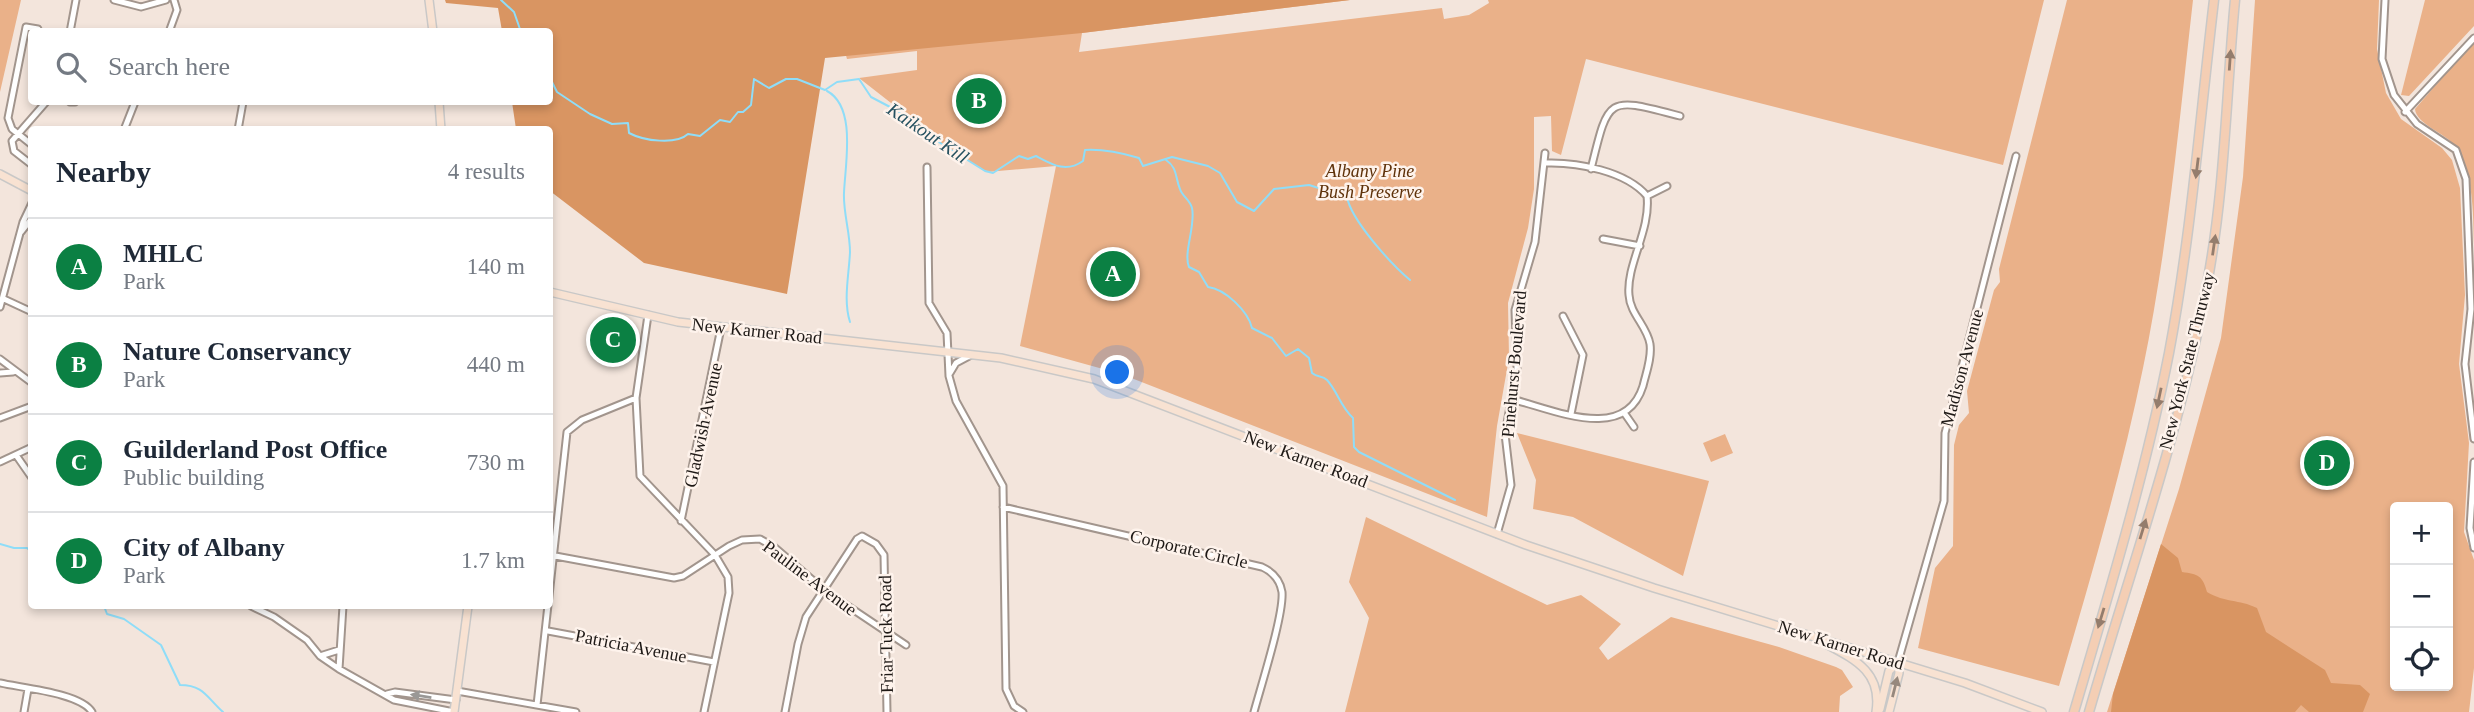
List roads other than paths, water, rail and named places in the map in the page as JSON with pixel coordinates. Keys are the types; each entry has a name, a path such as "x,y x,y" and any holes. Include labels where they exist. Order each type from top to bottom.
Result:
{"highway":[{"name":"New York State Thruway","path":"2074,712 2129,523 2166,364 2193,200 2214,0"},
{"name":"New York State Thruway","path":"2089,712 2179,405 2201,319 2220,203 2235,0"}],"main road":[{"path":"429,0 432,28"},
{"path":"439,105 441,126"},
{"path":"0,174 28,189"},
{"name":"New Karner Road","path":"553,293 648,316 722,328 1023,362 1110,384 1497,534 1641,584 1976,686 2042,712"},
{"path":"454,712 468,609"},
{"path":"1812,636 1867,669 1877,692 1877,712"},
{"path":"1877,712 1889,671 1898,662"},
{"path":"1889,712 1898,662"}],"street":[{"path":"71,28 76,0"},
{"path":"114,0 141,7 166,0"},
{"path":"170,28 177,10 174,0"},
{"path":"2385,0 2382,59 2394,95 2417,124 2454,147 2464,171 2472,309 2465,364 2474,439"},
{"path":"28,142 10,126 8,118 26,27 32,28"},
{"path":"2406,112 2474,38"},
{"path":"22,46 28,47"},
{"path":"1591,169 1603,122 1616,107 1630,103 1680,116"},
{"path":"28,162 12,148 12,141 43,105"},
{"path":"126,126 134,105"},
{"path":"239,126 242,105"},
{"name":"Pinehurst Boulevard","path":"1497,534 1510,495 1506,434 1517,368 1518,295 1535,242 1545,153"},
{"name":"Madison Avenue","path":"1898,662 1944,501 1945,433 2017,156"},
{"path":"1545,163 1591,169 1626,179 1647,195"},
{"path":"927,167 929,303 947,333 948,376 960,410 1001,479 1006,689 1014,706 1023,712"},
{"path":"1647,195 1667,186"},
{"path":"1511,400 1604,420 1625,414 1639,397 1650,358 1647,334 1628,295 1647,215 1647,195"},
{"path":"0,307 4,299 3,289 28,214"},
{"path":"21,232 28,223"},
{"path":"1602,239 1640,246"},
{"path":"4,299 28,310"},
{"path":"648,316 636,398 641,480 715,555 730,582 704,712"},
{"path":"1563,316 1583,355 1571,414"},
{"name":"Gladwish Avenue","path":"681,521 722,328"},
{"path":"948,376 956,363 971,355"},
{"path":"0,359 13,372 28,381"},
{"path":"0,373 13,372"},
{"path":"553,547 565,442 570,428 588,417 636,398"},
{"path":"0,418 28,408"},
{"path":"1625,414 1634,427"},
{"path":"0,462 28,449"},
{"path":"16,455 28,472"},
{"path":"2474,462 2470,515 2474,548"},
{"name":"Corporate Circle","path":"1003,506 1262,567 1272,572 1279,583 1282,603 1254,712"},
{"name":"Friar Tuck Road","path":"824,590 860,537 876,544 884,555 887,712"},
{"name":"Pauline Avenue","path":"553,556 674,578 683,576 742,540 760,539 774,547 824,590 906,645"},
{"path":"785,712 802,628 824,590"},
{"path":"257,609 307,640 320,656 339,669 394,700 454,712"},
{"path":"339,669 343,609"},
{"path":"537,705 549,609"},
{"name":"Patricia Avenue","path":"548,631 714,662"},
{"path":"320,656 340,650"},
{"path":"0,683 83,702 92,712"},
{"path":"24,712 28,689"},
{"path":"457,691 576,712"},
{"path":"387,694 395,692 456,700"}],"waterway":[{"name":"Kaikout Kill","path":"501,0 514,12 520,28"},
{"name":"Kaikout Kill","path":"553,84 557,92 590,114 612,124 628,123 629,133 643,138 668,141 688,134 700,136 720,120 730,122 738,112 743,112 751,105 754,79 769,88 786,79 797,79 825,90 837,82 859,79 871,97 911,118 910,124 985,171 993,173 1019,156 1028,159 1036,156 1054,165 1071,167 1083,161 1085,150 1098,150 1139,158 1143,166 1172,157 1208,166 1220,173 1237,202 1254,211 1274,189 1309,185 1347,197 1364,229 1410,280"},
{"path":"827,91 836,99 846,123 844,200 850,245 847,296 850,322"},
{"path":"1166,160 1173,166 1178,185 1192,208 1189,267 1199,272 1208,287 1235,302 1250,321 1252,328 1272,338 1286,356 1298,349 1309,358 1312,373 1327,380 1353,418 1354,447 1359,452 1455,500"},
{"path":"0,544 28,549"},
{"path":"105,609 107,614 124,619 161,645 180,685 200,690 223,712"}],"place":[{"name":"Nature Conservancy","path":"979,101"},
{"name":"MHLC","path":"1113,274"},
{"name":"Guilderland Post Office","path":"613,340"},
{"name":"City of Albany","path":"2327,463"}],"park label":[{"name":"Albany Pine Bush Preserve","path":"1370,181"}]}
